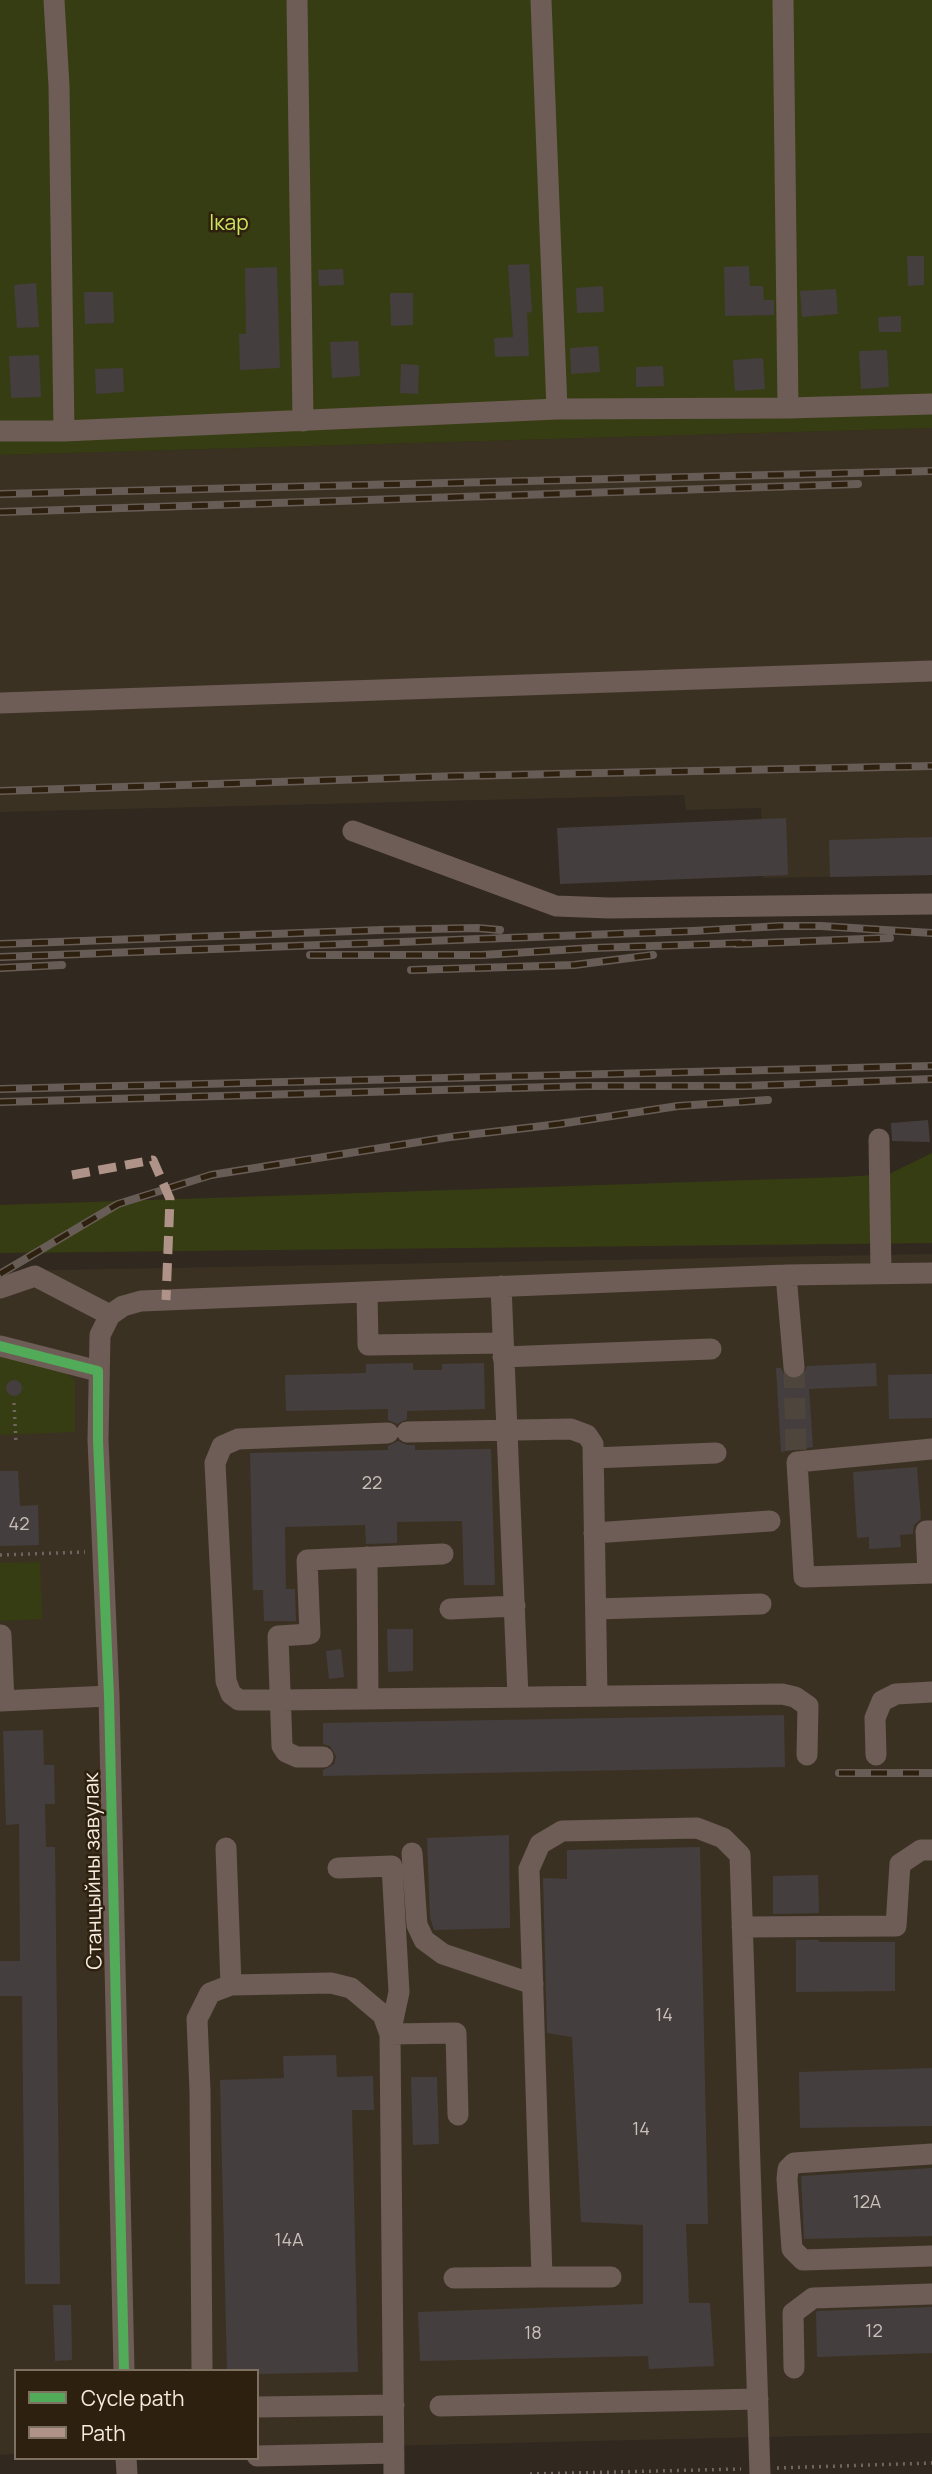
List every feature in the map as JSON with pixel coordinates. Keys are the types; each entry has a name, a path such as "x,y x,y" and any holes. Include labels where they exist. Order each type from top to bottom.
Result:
{"street":[{"path":"54,0 59,86 64,432"},
{"path":"297,0 303,421"},
{"path":"541,0 557,409"},
{"path":"783,0 788,408"},
{"path":"0,431 64,432 557,409 932,404"},
{"path":"0,703 932,671"},
{"path":"353,831 556,906 609,908 932,904"},
{"path":"878,1139 881,1273"},
{"path":"0,1288 35,1276 110,1315 123,1306 141,1301 786,1275 932,1273"},
{"path":"786,1275 794,1367"},
{"path":"501,1286 518,1697"},
{"path":"367,1292 368,1345 503,1350 711,1349"},
{"name":"Станцыйны завулак","path":"110,1315 100,1335 98,1371 109,1696 124,2369"},
{"path":"0,1346 98,1371"},
{"path":"597,1696 593,1444 587,1435 571,1429 506,1429 238,1439 222,1446 215,1463 226,1681 231,1694 239,1700 782,1694 795,1697 808,1706 807,1755"},
{"path":"932,1449 797,1456 804,1577 930,1573 926,1531 932,1531"},
{"path":"593,1458 716,1453"},
{"path":"594,1532 770,1521"},
{"path":"323,1757 297,1757 286,1752 282,1746 278,1636 310,1634 307,1560 443,1554"},
{"path":"367,1557 368,1699"},
{"path":"596,1609 761,1604"},
{"path":"450,1609 515,1606"},
{"path":"1,1635 2,1701 109,1696"},
{"path":"876,1755 875,1718 882,1701 896,1694 932,1692"},
{"path":"542,2277 529,1869 540,1844 562,1831 696,1828 723,1838 740,1855 760,2471"},
{"path":"226,1848 231,1985"},
{"path":"742,1927 896,1926 900,1864 921,1850 932,1850"},
{"path":"412,1853 417,1925 424,1940 443,1954 533,1984"},
{"path":"259,2456 394,2463 390,2034 399,1992 392,1866 338,1868"},
{"path":"202,2369 197,2019 210,1993 231,1985 331,1983 351,1988 383,2015 390,2034"},
{"path":"390,2034 456,2033 458,2115"},
{"path":"932,2154 794,2163 788,2169 787,2179 792,2249 803,2260 932,2256"},
{"path":"454,2278 611,2277"},
{"path":"794,2368 793,2313 813,2298 932,2294"},
{"path":"440,2406 758,2399"},
{"path":"259,2407 394,2405"}],"path":[{"path":"14,1403 16,1443"},
{"path":"0,1555 102,1551"},
{"path":"530,2474 760,2471 932,2463"}],"shaded area":[{"path":"932,428 932,875 763,878 761,808 686,810 684,795 0,812 0,455"},
{"path":"932,1254 932,2433 259,2449 259,2369 14,2369 14,2454 0,2455 0,1271"}],"green space":[{"name":"Ікар","path":"0,0 932,0 932,428 0,455"},
{"path":"932,1153 932,1243 0,1253 0,1205 842,1177 889,1174"},
{"path":"0,1355 64,1372 75,1380 75,1432 0,1435"},
{"path":"40,1562 42,1619 0,1621 0,1563"}],"building":[{"path":"907,256 924,256 924,285 908,286"},
{"path":"529,264 532,312 527,313 529,356 495,357 494,338 513,337 508,265"},
{"path":"749,266 750,286 763,286 764,300 774,300 774,315 725,316 724,267"},
{"path":"277,267 280,368 240,370 239,334 246,334 245,268"},
{"path":"343,269 344,285 319,286 318,270"},
{"path":"36,283 39,327 17,328 14,285"},
{"path":"603,286 604,312 577,313 576,288"},
{"path":"836,289 838,314 802,317 800,291"},
{"path":"84,292 113,292 114,323 85,324"},
{"path":"390,293 413,293 413,325 391,326"},
{"path":"901,316 901,332 879,332 878,317"},
{"path":"358,341 360,376 332,378 330,342"},
{"path":"598,346 600,372 571,374 570,348"},
{"path":"887,350 889,387 861,389 859,351"},
{"path":"39,355 41,397 11,398 9,356"},
{"path":"763,358 765,389 735,391 733,360"},
{"path":"401,364 419,365 418,394 400,393"},
{"path":"663,366 664,386 636,387 636,367"},
{"path":"123,368 124,392 96,394 95,369"},
{"path":"786,818 788,875 560,884 557,828"},
{"path":"932,837 932,875 830,877 829,840"},
{"path":"928,1120 930,1142 892,1141 891,1123"},
{"path":"413,1363 413,1370 442,1370 442,1364 484,1363 485,1409 407,1411 407,1419 397,1424 388,1420 388,1409 286,1411 285,1375 366,1373 366,1364"},
{"path":"876,1363 877,1386 809,1389 813,1447 781,1452 776,1368 781,1368 784,1375 794,1380 802,1377 807,1366"},
{"path":"932,1374 932,1418 889,1419 888,1375"},
{"path":"11,1380 17,1380 22,1388 20,1394 11,1396 6,1391 6,1385"},
{"path":"398,1441 415,1445 415,1450 491,1449 495,1585 464,1585 462,1521 397,1522 397,1543 368,1544 365,1525 285,1527 286,1589 295,1589 296,1621 264,1621 263,1590 253,1590 250,1453 388,1450 388,1446"},
{"path":"917,1467 921,1519 914,1525 913,1534 900,1535 901,1547 869,1549 869,1537 857,1538 853,1472"},
{"path":"0,1471 18,1471 20,1506 38,1505 39,1545 0,1546"},
{"path":"387,1629 413,1629 413,1671 388,1672"},
{"path":"341,1649 344,1677 329,1679 326,1651"},
{"path":"784,1715 785,1767 323,1776 323,1770 334,1764 336,1756 330,1746 323,1744 323,1723"},
{"path":"43,1730 44,1765 54,1765 55,1804 45,1804 46,1847 55,1847 60,2284 25,2284 22,1996 0,1996 0,1961 20,1961 19,1824 6,1825 3,1731"},
{"path":"509,1835 510,1928 434,1930 430,1917 427,1838"},
{"path":"700,1847 708,2224 686,2224 689,2303 710,2303 714,2366 649,2369 648,2356 420,2361 418,2312 643,2304 643,2225 581,2222 572,2037 547,2033 543,1878 567,1879 567,1850"},
{"path":"818,1875 819,1913 773,1914 773,1876"},
{"path":"796,1940 895,1942 895,1991 796,1992"},
{"path":"336,2055 337,2077 373,2076 374,2110 352,2110 358,2372 259,2374 259,2369 227,2369 220,2080 284,2078 283,2056"},
{"path":"932,2068 932,2126 800,2128 799,2072"},
{"path":"411,2077 437,2077 439,2144 413,2145"},
{"path":"932,2168 932,2236 804,2239 801,2176"},
{"path":"53,2305 71,2305 72,2360 55,2361"},
{"path":"932,2307 932,2353 817,2357 818,2311"}],"tunnel":[{"path":"794,1367 796,1451"}],"railway":[{"path":"0,494 932,471"},
{"path":"0,512 858,484"},
{"path":"0,791 459,776 932,766"},
{"path":"0,957 781,926 932,933"},
{"path":"0,944 382,930 500,930"},
{"path":"736,944 890,938"},
{"path":"310,955 482,955 744,943"},
{"path":"411,970 574,965 653,955"},
{"path":"0,968 62,965"},
{"path":"0,1089 932,1066"},
{"path":"0,1102 587,1086 744,1086 932,1079"},
{"path":"0,1274 118,1204 211,1175 450,1137 678,1106 768,1100"},
{"path":"839,1773 932,1773"}],"marked path":[{"path":"72,1175 153,1160 170,1199 166,1300"}],"cycle path":[{"path":"0,1346 98,1371 98,1440 109,1696 124,2369"}]}
